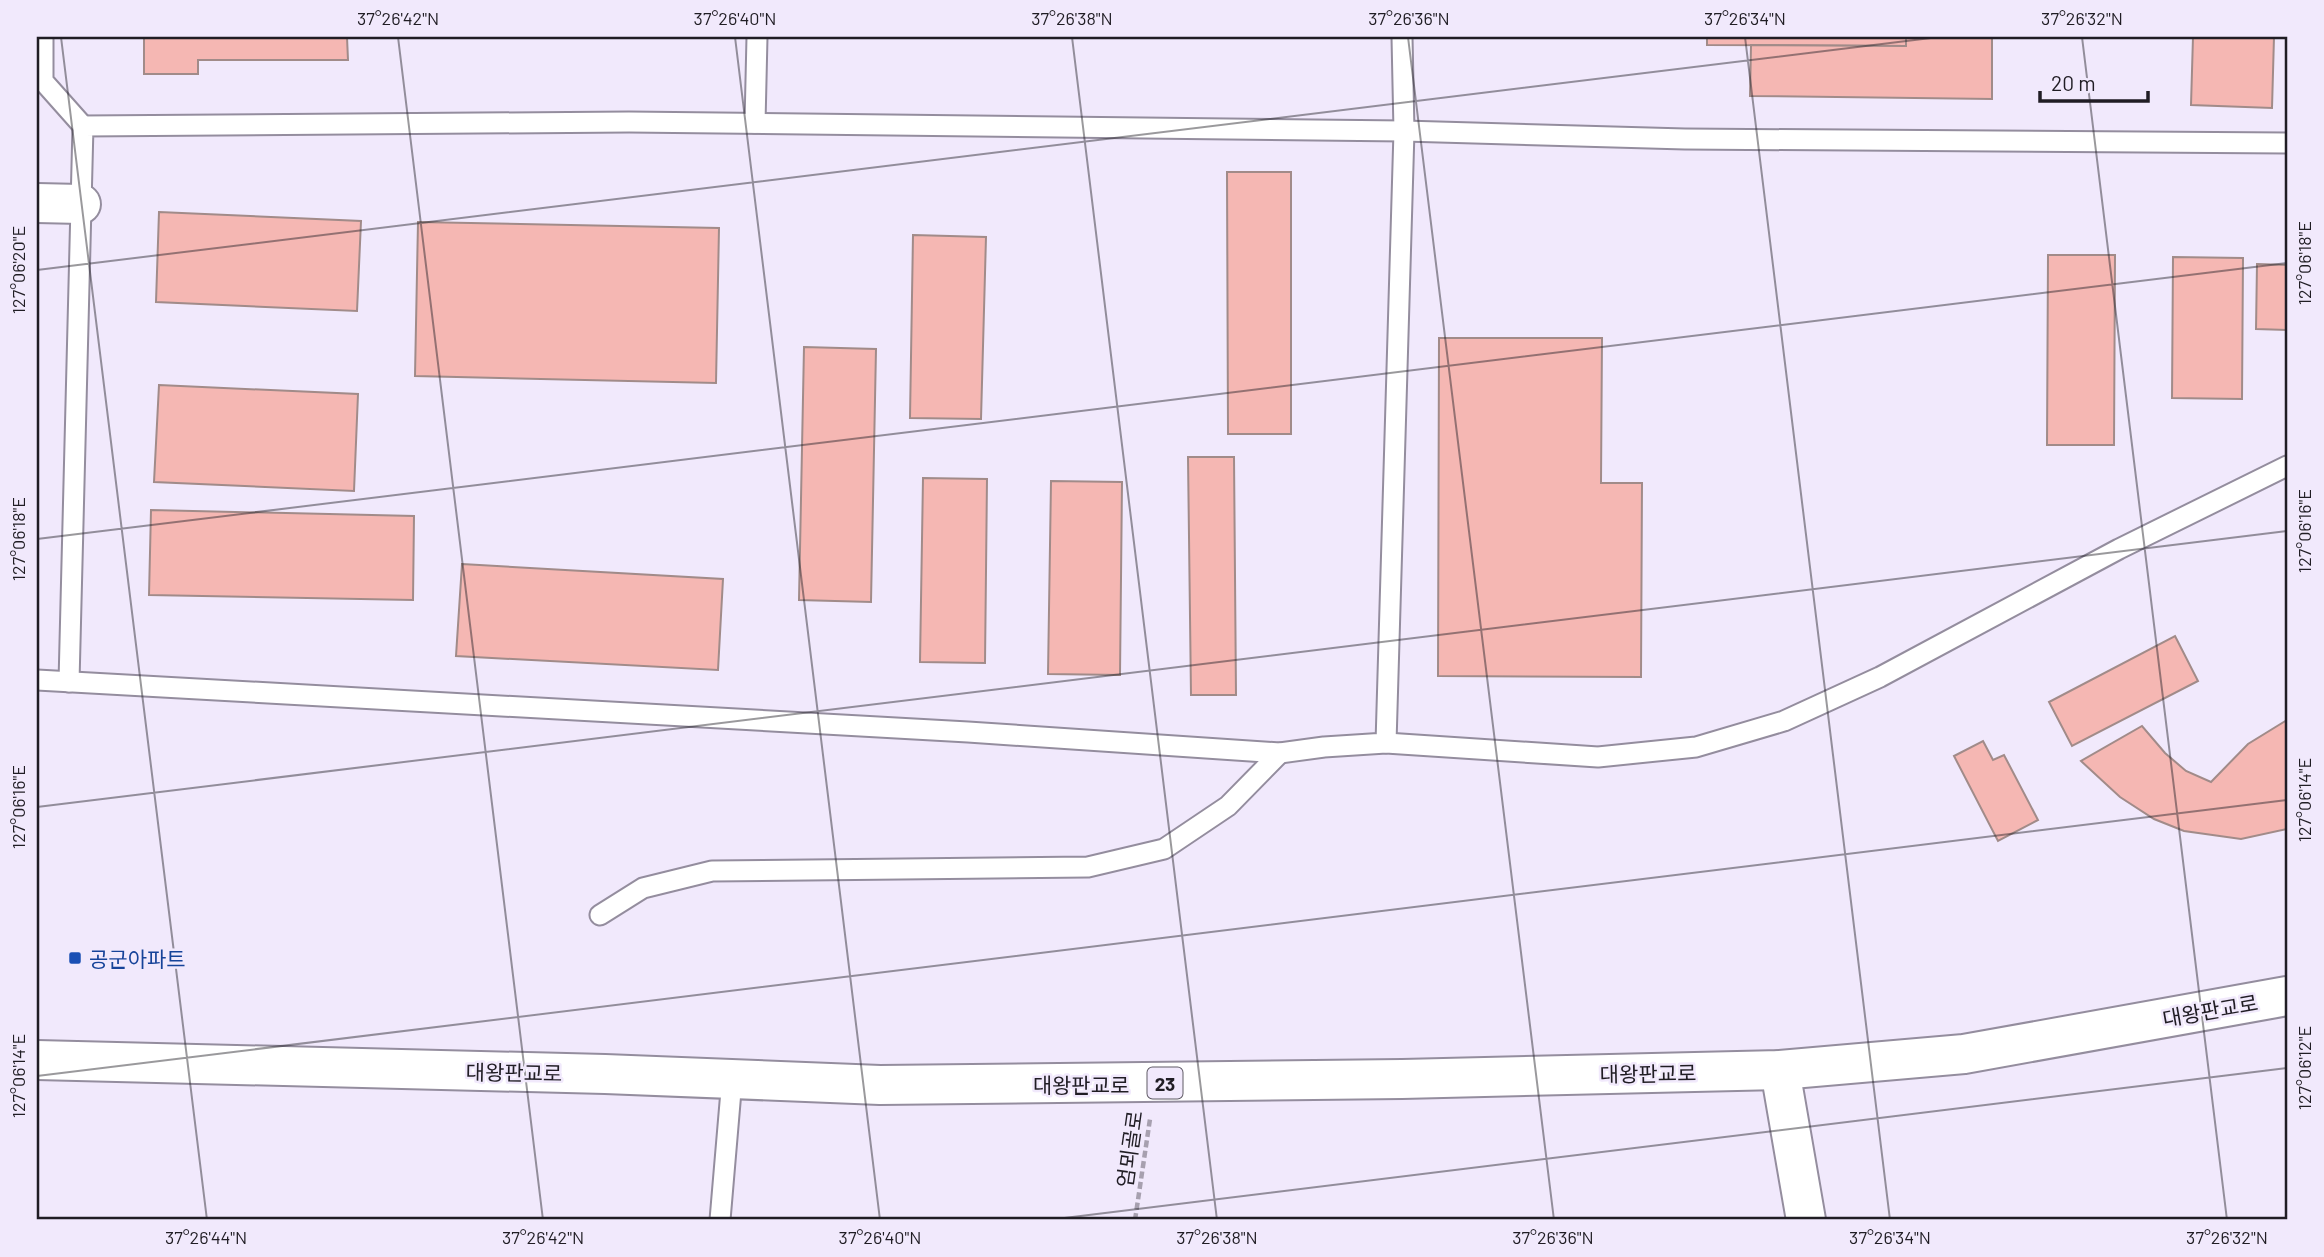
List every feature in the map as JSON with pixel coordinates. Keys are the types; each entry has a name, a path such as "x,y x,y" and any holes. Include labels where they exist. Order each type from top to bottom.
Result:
{"main road":[{"path":"37,202 82,204"},
{"name":"대왕판교로","path":"37,1060 605,1074 880,1085 1154,1083 1780,1070 1964,1054 2287,996"},
{"path":"1780,1070 1807,1220"}],"lane":[{"path":"43,37 43,81 83,126 69,682"},
{"path":"755,124 757,37"},
{"path":"1385,743 1404,131 1402,37"},
{"path":"83,126 755,124 1404,131 1685,139 2287,143"},
{"path":"37,680 968,732 1280,753 1385,743 1598,757 1696,747 1784,721 1880,677 2119,549 2287,466"},
{"path":"600,915 643,888 712,871 1088,867 1164,849 1228,806 1280,753"},
{"path":"720,1220 732,1079"}],"path":[{"name":"엄뫼골로","path":"1135,1220 1154,1083"}],"building":[{"path":"144,37 347,37 348,60 198,60 198,74 144,74"},
{"path":"1707,37 1906,37 1906,46 1707,45"},
{"path":"1906,37 1992,37 1992,99 1750,96 1751,45 1906,46"},
{"path":"2193,37 2274,37 2272,108 2191,105"},
{"path":"1227,172 1291,172 1291,434 1228,434"},
{"path":"159,212 361,221 357,311 156,302"},
{"path":"418,222 719,228 716,383 415,376"},
{"path":"913,235 986,237 981,419 910,418"},
{"path":"2048,255 2115,255 2114,445 2047,445"},
{"path":"2173,257 2243,258 2242,399 2172,398"},
{"path":"2257,264 2287,265 2287,330 2256,329"},
{"path":"1439,338 1602,338 1601,483 1642,483 1641,677 1438,676"},
{"path":"804,347 876,349 871,602 799,600"},
{"path":"159,385 358,394 354,491 154,482"},
{"path":"1188,457 1234,457 1236,695 1191,695"},
{"path":"923,478 987,479 985,663 920,662"},
{"path":"1051,481 1122,482 1120,675 1048,674"},
{"path":"151,510 414,516 413,600 149,595"},
{"path":"462,564 723,579 718,670 456,656"},
{"path":"2175,636 2198,681 2072,746 2049,702"},
{"path":"2287,720 2287,829 2241,839 2184,831 2154,819 2120,797 2081,761 2142,726 2165,753 2186,771 2211,782 2248,744"},
{"path":"1983,741 1993,760 2004,755 2038,820 1998,841 1954,756"}],"place":[{"name":"공군아파트","path":"75,958"}]}
